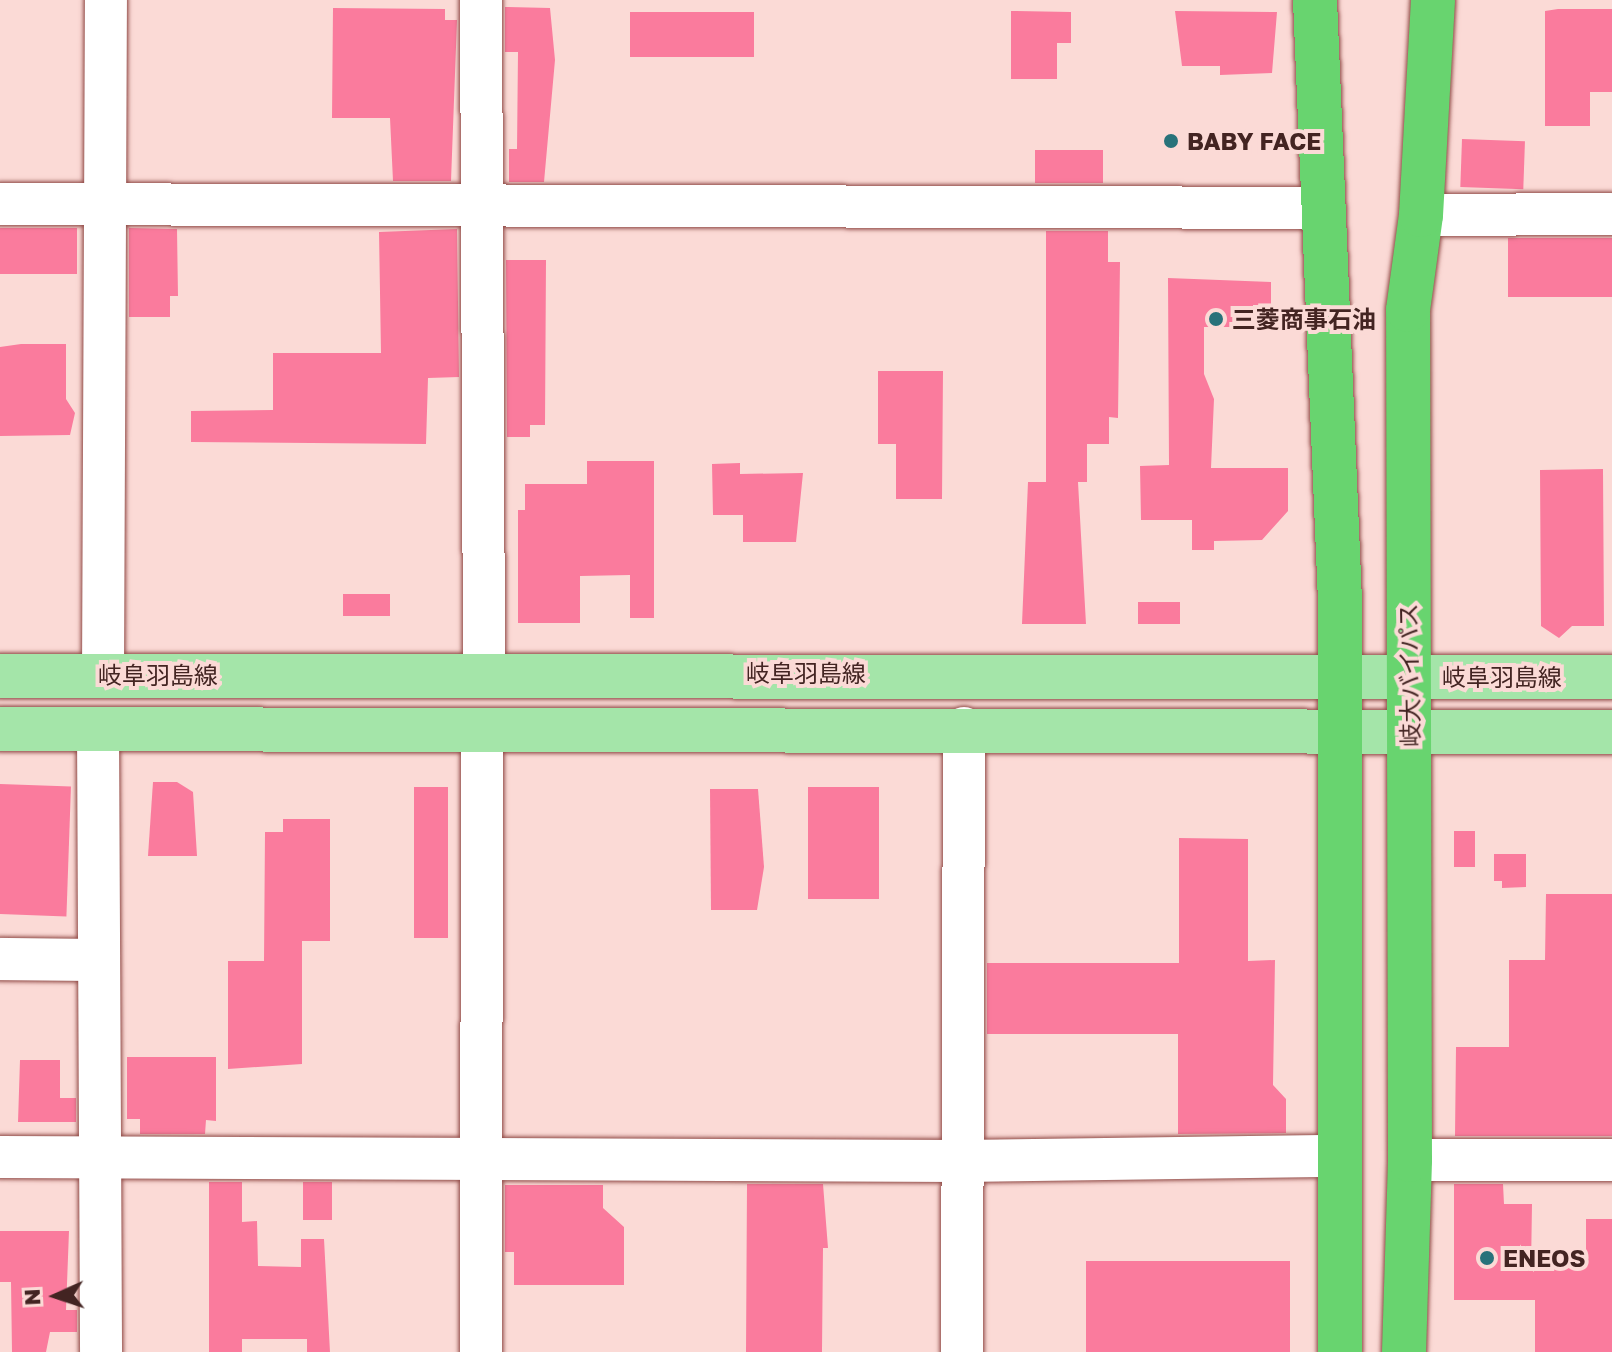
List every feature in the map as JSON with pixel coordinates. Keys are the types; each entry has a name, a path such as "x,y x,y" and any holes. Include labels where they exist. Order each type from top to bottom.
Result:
{"highway":[{"path":"1315,0 1340,676 1340,1352"},
{"name":"岐大バイパス","path":"1404,1352 1410,1160 1408,310 1421,215 1433,0"}],"main road":[{"name":"岐阜羽島線","path":"0,676 1612,677"},
{"path":"0,729 964,728 1612,732"}],"street":[{"path":"103,675 106,0"},
{"path":"481,0 484,674"},
{"path":"0,204 1323,208"},
{"path":"1421,215 1612,214"},
{"path":"962,1352 959,1161 964,728"},
{"path":"98,729 101,1352"},
{"path":"481,1352 482,730"},
{"path":"0,959 99,960"},
{"path":"0,1157 959,1161 1340,1156"},
{"path":"1410,1160 1612,1160"}],"building":[{"path":"505,7 550,8 555,60 544,182 509,182 509,149 517,149 518,52 505,52"},
{"path":"333,8 445,9 445,20 457,20 451,181 393,181 390,118 332,118"},
{"path":"1612,9 1612,92 1590,92 1590,126 1545,126 1545,11"},
{"path":"1011,11 1071,12 1071,43 1057,43 1057,79 1011,79"},
{"path":"1175,11 1277,12 1272,73 1220,75 1220,66 1182,66"},
{"path":"630,12 754,12 754,57 630,57"},
{"path":"1462,139 1525,141 1523,189 1460,187"},
{"path":"1035,150 1103,150 1103,183 1035,183"},
{"path":"0,228 77,228 77,274 0,274"},
{"path":"129,228 177,229 178,296 170,296 170,317 129,317"},
{"path":"457,229 459,377 428,378 426,444 191,442 191,411 273,410 273,353 381,353 379,232"},
{"path":"1046,231 1108,231 1108,262 1120,262 1118,418 1109,417 1109,444 1087,444 1087,482 1078,482 1086,624 1022,624 1028,482 1046,482"},
{"path":"1508,238 1612,238 1612,297 1508,297"},
{"path":"506,260 546,260 545,425 530,425 530,437 507,437"},
{"path":"1168,278 1271,282 1271,327 1204,327 1204,374 1214,399 1211,468 1288,468 1288,511 1262,540 1214,541 1214,550 1192,550 1192,520 1141,520 1140,466 1169,465"},
{"path":"66,344 66,399 75,413 70,435 0,436 0,347"},
{"path":"878,371 943,371 942,499 896,499 896,444 878,444"},
{"path":"587,461 654,461 654,618 630,618 630,575 580,576 580,623 518,623 518,510 525,510 525,484 587,484"},
{"path":"740,463 740,474 803,473 796,542 743,542 743,515 713,515 712,464"},
{"path":"1603,469 1604,626 1572,626 1559,638 1541,626 1540,470"},
{"path":"343,594 390,594 390,616 343,616"},
{"path":"1138,602 1180,602 1180,624 1138,624"},
{"path":"153,782 177,782 193,792 197,856 148,856"},
{"path":"0,784 71,786 66,916 0,914"},
{"path":"414,787 448,787 448,938 414,938"},
{"path":"808,787 879,787 879,899 808,899"},
{"path":"710,789 758,789 764,867 757,910 711,910"},
{"path":"283,819 330,819 330,941 302,941 302,1064 228,1069 228,961 264,961 265,832 283,832"},
{"path":"1454,831 1475,831 1475,867 1454,867"},
{"path":"1179,838 1248,839 1248,961 1275,960 1273,1085 1286,1099 1286,1133 1178,1134 1178,1034 987,1034 987,963 1179,963"},
{"path":"1494,854 1526,854 1526,887 1502,888 1502,881 1494,881"},
{"path":"1546,894 1612,894 1612,1136 1455,1136 1456,1047 1509,1047 1509,960 1545,960"},
{"path":"127,1057 216,1057 216,1121 206,1120 205,1134 140,1134 140,1119 127,1119"},
{"path":"20,1060 60,1060 60,1098 76,1098 76,1122 18,1122"},
{"path":"209,1182 242,1182 242,1222 257,1221 258,1266 301,1267 301,1239 324,1239 330,1352 307,1352 307,1339 242,1339 242,1352 209,1352"},
{"path":"303,1182 332,1182 332,1220 303,1220"},
{"path":"747,1184 823,1184 828,1248 823,1248 822,1352 746,1352"},
{"path":"1454,1184 1503,1184 1504,1204 1532,1204 1531,1268 1586,1268 1586,1219 1612,1219 1612,1352 1535,1352 1535,1300 1454,1300"},
{"path":"505,1185 603,1185 603,1208 624,1227 624,1285 514,1285 514,1252 505,1252"},
{"path":"0,1231 69,1231 66,1310 77,1310 77,1332 50,1332 46,1352 12,1352 11,1282 0,1282"},
{"path":"1086,1261 1290,1261 1290,1352 1086,1352"}],"place":[{"name":"BABY FACE","path":"1171,141"},
{"name":"三菱商事石油","path":"1216,319"},
{"name":"ENEOS","path":"1487,1258"}]}
